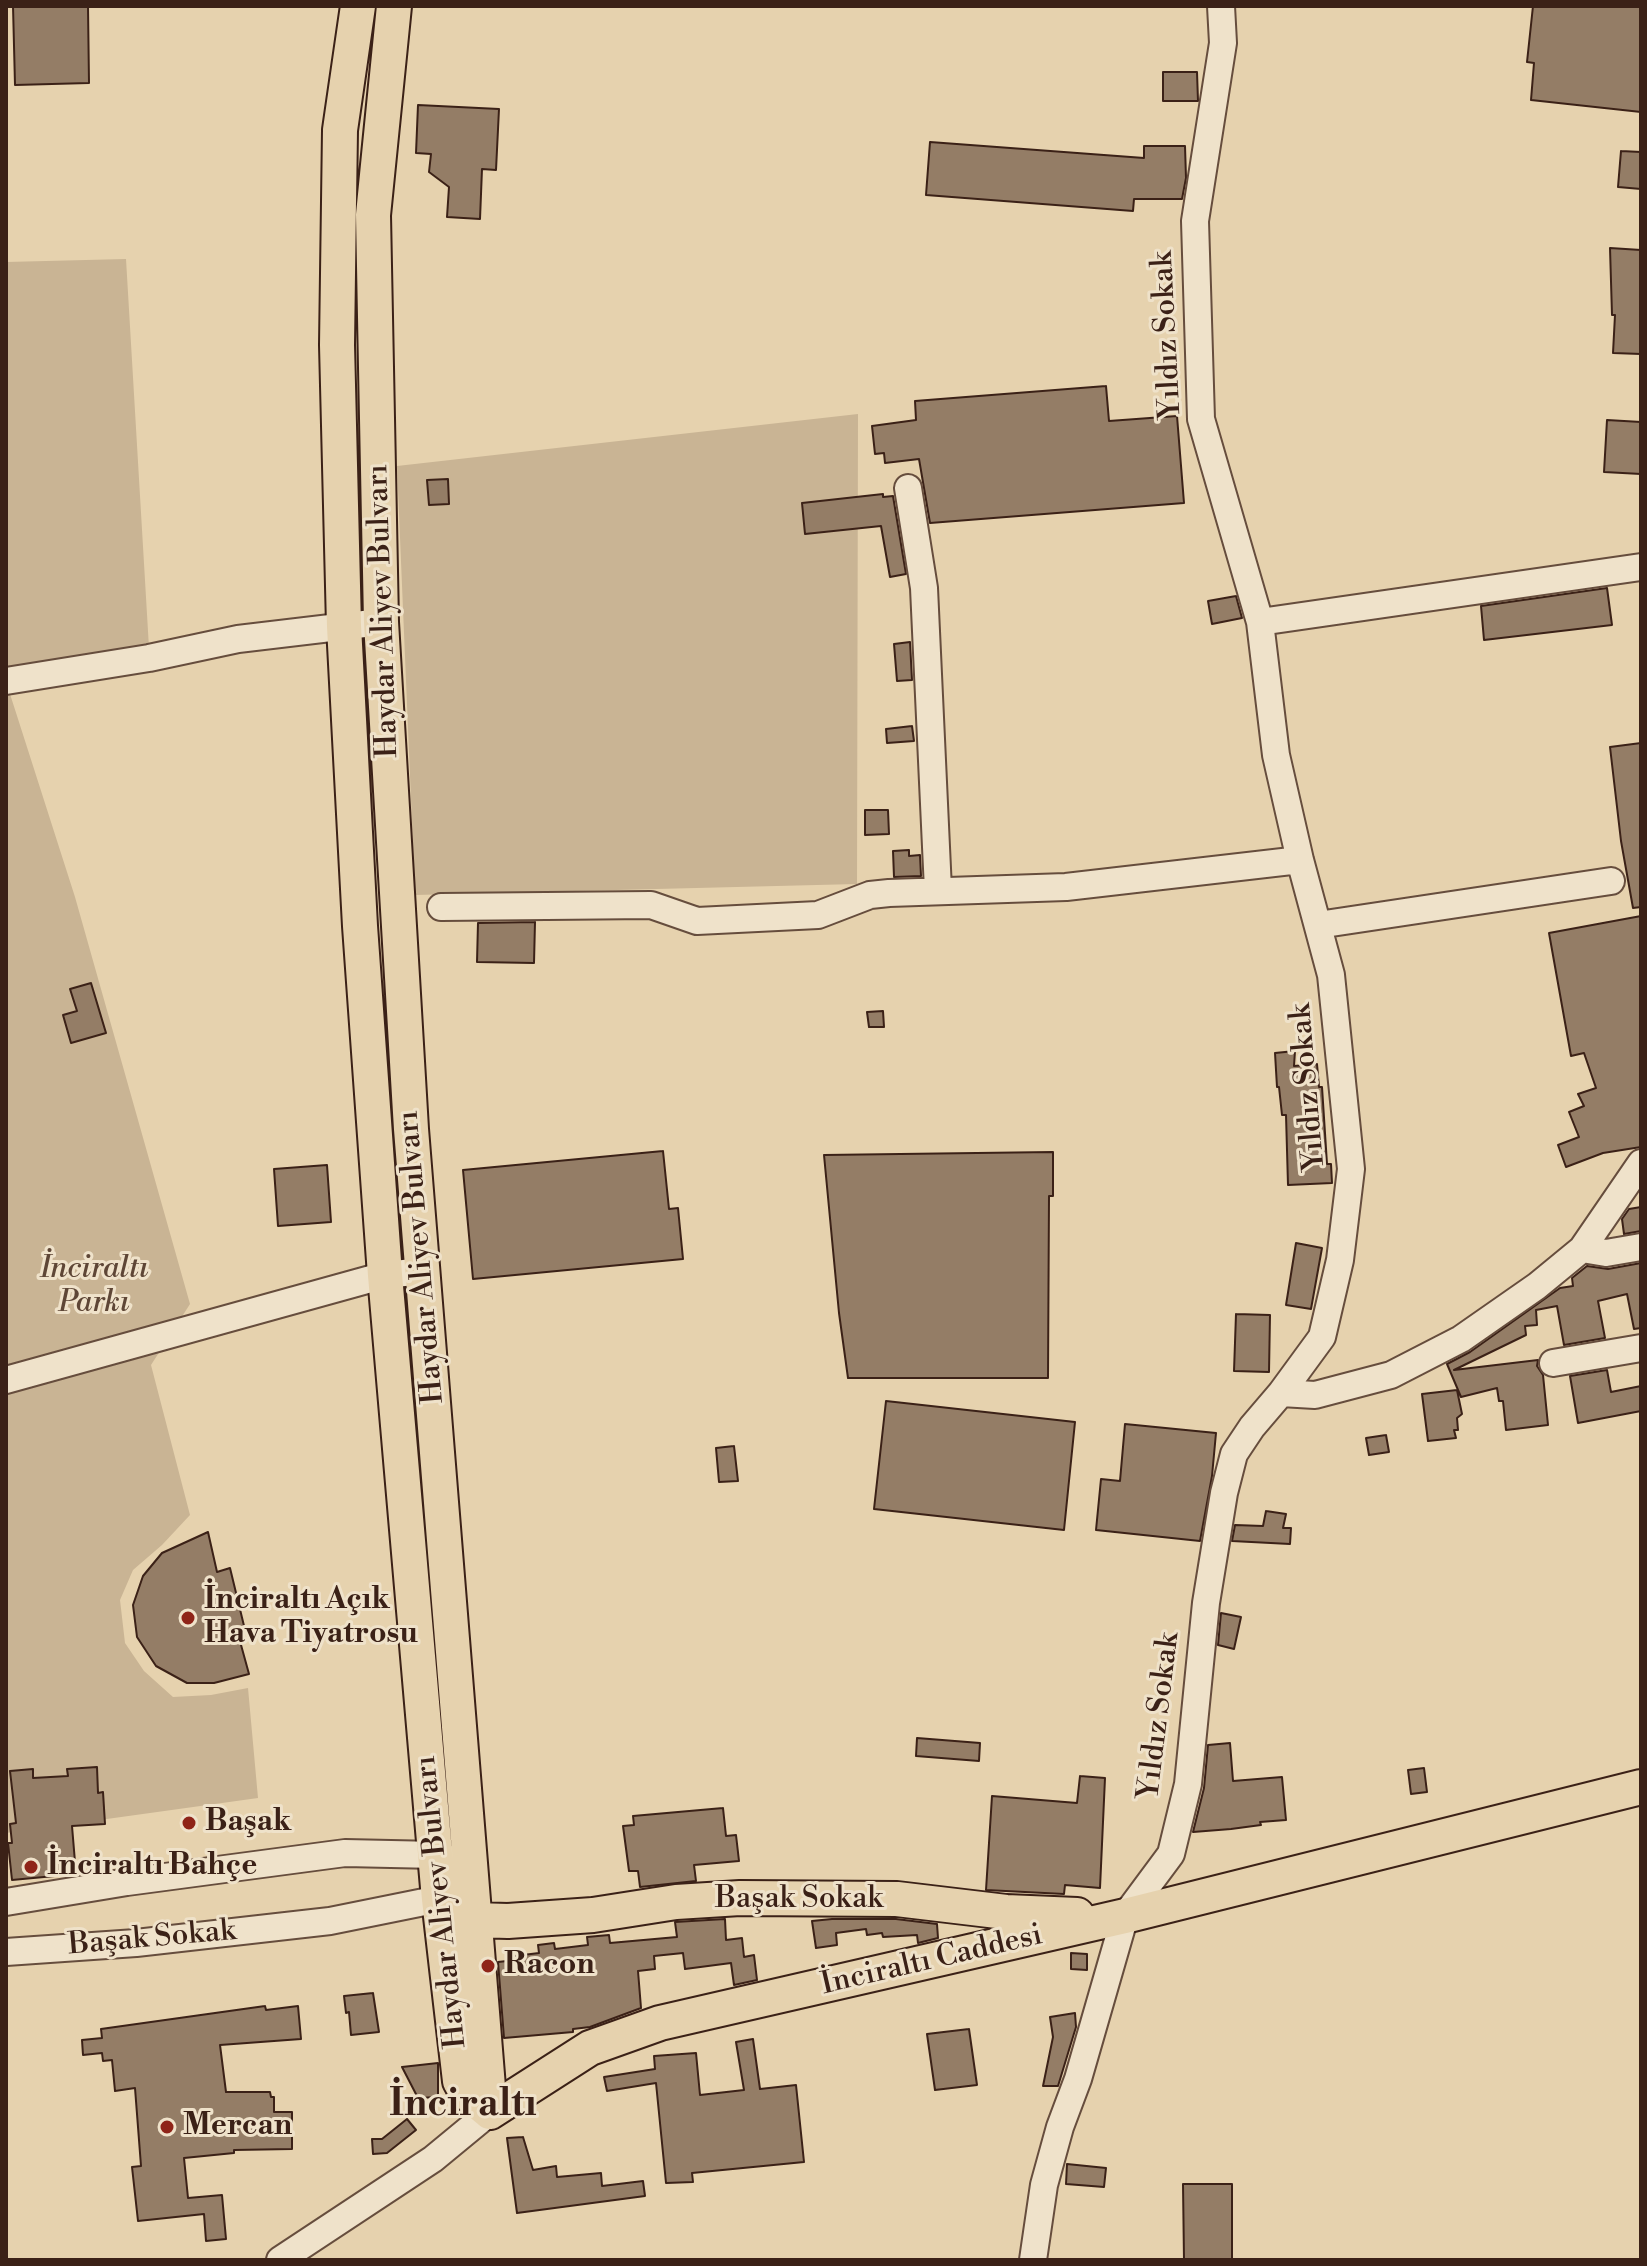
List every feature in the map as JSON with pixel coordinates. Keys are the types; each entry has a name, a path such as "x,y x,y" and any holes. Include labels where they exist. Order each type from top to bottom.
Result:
{"main road":[{"name":"Haydar Aliyev Bulvarı","path":"358,6 340,130 336,231 344,626 360,926 385,1275 439,1899 460,2081 466,2092 490,2112"},
{"name":"Haydar Aliyev Bulvarı","path":"394,6 373,215 381,622 411,1129 490,2112"},
{"name":"İnciraltı Caddesi","path":"490,2112 590,2048 660,2023 1125,1916 1641,1787"},
{"name":"Başak Sokak","path":"474,1920 565,1917 676,1902 768,1898 897,1899 1022,1913 1125,1916"}],"street":[{"name":"Yıldız Sokak","path":"1033,2260 1044,2185 1125,1916 1171,1854 1188,1784 1206,1603 1224,1493 1234,1454 1322,1337 1340,1260 1351,1169 1331,975 1276,755 1260,622 1201,419 1195,221 1223,43 1221,6"},
{"path":"908,488 924,588 938,890"},
{"path":"1260,622 1641,567"},
{"path":"6,681 149,658 238,639 381,622"},
{"path":"441,907 651,905 697,921 818,915 870,895 1066,887 1300,860"},
{"path":"1318,925 1611,881"},
{"path":"1281,1393 1315,1395 1391,1375 1461,1339 1537,1286 1582,1249 1641,1163"},
{"path":"1582,1249 1606,1253 1641,1247"},
{"path":"6,1380 385,1275 423,1271"},
{"path":"1553,1363 1641,1348"},
{"path":"404,1491 440,1487"},
{"name":"Başak Sokak","path":"6,1902 345,1853 437,1855 472,1868"},
{"path":"439,1899 472,1868"},
{"name":"Başak Sokak","path":"6,1952 136,1943 330,1921 439,1899"},
{"name":"İnciraltı Caddesi","path":"280,2260 433,2159 490,2112"}],"green space":[{"path":"126,259 149,648 6,668 6,262"},
{"path":"858,414 857,884 415,895 397,466"},
{"name":"İnciraltı Parkı","path":"6,694 10,694 75,897 190,1304 151,1365 190,1515 133,1570 120,1600 125,1643 144,1671 173,1697 211,1695 248,1688 258,1798 6,1833"}],"building":[{"path":"13,6 88,6 89,83 15,85"},
{"path":"1533,6 1641,6 1641,112 1531,100 1534,63 1527,62"},
{"path":"1163,72 1197,72 1198,101 1163,101"},
{"path":"418,105 499,109 496,170 482,169 480,219 447,217 449,187 429,172 431,154 416,153"},
{"path":"930,142 1144,158 1144,146 1185,146 1186,178 1182,199 1134,199 1133,211 926,195"},
{"path":"1621,151 1641,152 1641,189 1618,187"},
{"path":"1610,248 1641,250 1641,354 1613,353 1615,315 1612,315"},
{"path":"1106,386 1109,421 1177,416 1184,503 930,523 919,459 885,463 884,453 875,454 872,426 916,420 915,401"},
{"path":"1607,420 1641,422 1641,474 1604,472"},
{"path":"448,479 449,504 429,505 427,480"},
{"path":"883,494 883,497 893,496 906,574 890,577 881,526 805,534 802,503"},
{"path":"1607,588 1612,625 1484,640 1481,606"},
{"path":"1236,596 1242,618 1212,624 1208,601"},
{"path":"910,642 912,680 897,681 894,644"},
{"path":"912,726 914,741 887,743 886,729"},
{"path":"1641,743 1641,907 1633,908 1621,841 1610,747"},
{"path":"865,810 888,810 889,834 865,835"},
{"path":"909,850 909,856 920,855 921,876 894,877 893,851"},
{"path":"1641,916 1641,1147 1603,1153 1566,1167 1558,1145 1579,1137 1569,1112 1584,1106 1578,1094 1596,1088 1584,1053 1571,1056 1549,933"},
{"path":"535,922 534,963 477,962 478,923"},
{"path":"91,983 106,1033 71,1043 63,1015 77,1011 70,989"},
{"path":"883,1011 884,1027 869,1027 867,1012"},
{"path":"1295,1051 1294,1066 1317,1064 1319,1087 1322,1087 1327,1164 1331,1164 1332,1183 1288,1185 1286,1115 1282,1115 1277,1087 1275,1053"},
{"path":"663,1151 669,1209 678,1208 683,1259 473,1279 463,1170"},
{"path":"1053,1152 1053,1196 1049,1196 1048,1378 848,1378 824,1155"},
{"path":"327,1165 331,1222 278,1226 274,1169"},
{"path":"1641,1207 1641,1231 1624,1234 1622,1219 1629,1209"},
{"path":"1296,1243 1322,1248 1311,1309 1286,1305"},
{"path":"1641,1263 1641,1328 1634,1329 1627,1294 1598,1301 1605,1338 1564,1345 1557,1306 1536,1310 1537,1325 1525,1326 1526,1335 1454,1370 1538,1360 1537,1366 1543,1375 1548,1425 1506,1430 1503,1401 1499,1401 1497,1388 1461,1397 1447,1364 1470,1352 1560,1288 1573,1286 1572,1278 1587,1266 1608,1269"},
{"path":"1236,1314 1270,1315 1269,1372 1234,1371"},
{"path":"1607,1370 1611,1392 1641,1386 1641,1411 1578,1423 1570,1376"},
{"path":"1457,1390 1462,1414 1457,1418 1458,1430 1454,1430 1456,1438 1428,1441 1422,1394"},
{"path":"886,1401 1075,1422 1064,1530 874,1509"},
{"path":"1125,1424 1216,1433 1200,1541 1096,1530 1101,1479 1120,1481"},
{"path":"1386,1435 1389,1452 1369,1455 1366,1438"},
{"path":"734,1446 738,1481 719,1482 716,1448"},
{"path":"1266,1511 1286,1514 1283,1528 1291,1528 1290,1544 1232,1541 1235,1525 1263,1526"},
{"name":"İnciraltı Açık Hava Tiyatrosu","path":"208,1532 217,1572 230,1568 245,1630 238,1634 249,1674 214,1683 187,1683 156,1666 137,1637 133,1605 143,1576 162,1553"},
{"path":"1221,1613 1241,1617 1234,1649 1218,1645"},
{"path":"917,1738 980,1743 979,1761 916,1756"},
{"path":"1230,1743 1233,1781 1282,1777 1286,1820 1193,1832 1204,1788 1208,1745"},
{"path":"97,1767 98,1793 103,1792 105,1824 72,1826 76,1874 12,1880 8,1843 12,1843 10,1824 16,1823 10,1771 33,1769 33,1778 68,1776 67,1769"},
{"path":"1424,1768 1427,1792 1411,1794 1408,1770"},
{"path":"1080,1776 1105,1778 1100,1888 1065,1885 1064,1894 986,1890 992,1796 1077,1803"},
{"path":"723,1808 726,1836 736,1835 739,1861 694,1865 696,1881 640,1887 638,1871 629,1871 623,1826 634,1825 633,1816"},
{"path":"725,1919 726,1940 742,1938 744,1957 754,1955 757,1980 734,1985 731,1963 685,1969 683,1953 654,1956 655,1969 638,1971 641,2008 590,2027 573,2029 573,2032 504,2038 498,1962 507,1961 507,1957 539,1953 538,1945 554,1943 555,1949 588,1945 587,1937 609,1935 610,1943 677,1937 675,1922"},
{"path":"896,1919 937,1924 938,1938 918,1943 917,1935 883,1937 882,1933 867,1935 866,1929 836,1933 837,1945 816,1948 812,1921"},
{"path":"1071,1953 1087,1954 1087,1970 1071,1969"},
{"path":"373,1993 379,2032 351,2035 344,1996"},
{"path":"265,2006 266,2010 298,2006 301,2039 220,2045 226,2092 270,2092 274,2097 274,2112 292,2112 292,2149 234,2150 234,2153 184,2158 188,2198 222,2195 226,2239 206,2241 204,2214 138,2221 132,2167 141,2166 135,2088 115,2091 112,2060 103,2061 102,2053 83,2055 82,2040 102,2038 101,2029"},
{"path":"1075,2013 1076,2027 1058,2086 1043,2086 1053,2037 1050,2017"},
{"path":"969,2029 977,2085 935,2090 927,2034"},
{"path":"753,2039 760,2089 796,2085 804,2162 692,2173 693,2182 666,2183 656,2083 607,2091 604,2077 655,2069 654,2056 696,2053 700,2095 744,2090 736,2042"},
{"path":"438,2063 438,2097 418,2098 402,2067"},
{"path":"407,2119 416,2130 387,2153 373,2154 372,2139 382,2139"},
{"path":"523,2137 533,2170 556,2166 557,2177 601,2173 602,2186 643,2181 645,2196 517,2213 507,2138"},
{"path":"1067,2164 1106,2168 1104,2187 1066,2184"},
{"path":"1183,2184 1232,2184 1232,2260 1184,2260"}],"place":[{"name":"İnciraltı Açık Hava Tiyatrosu","path":"188,1618"},
{"name":"Başak","path":"189,1823"},
{"name":"İnciraltı Bahçe","path":"31,1867"},
{"name":"Racon","path":"488,1966"},
{"name":"Mercan","path":"167,2127"}],"district":[{"name":"İnciraltı","path":"463,2106"}]}
